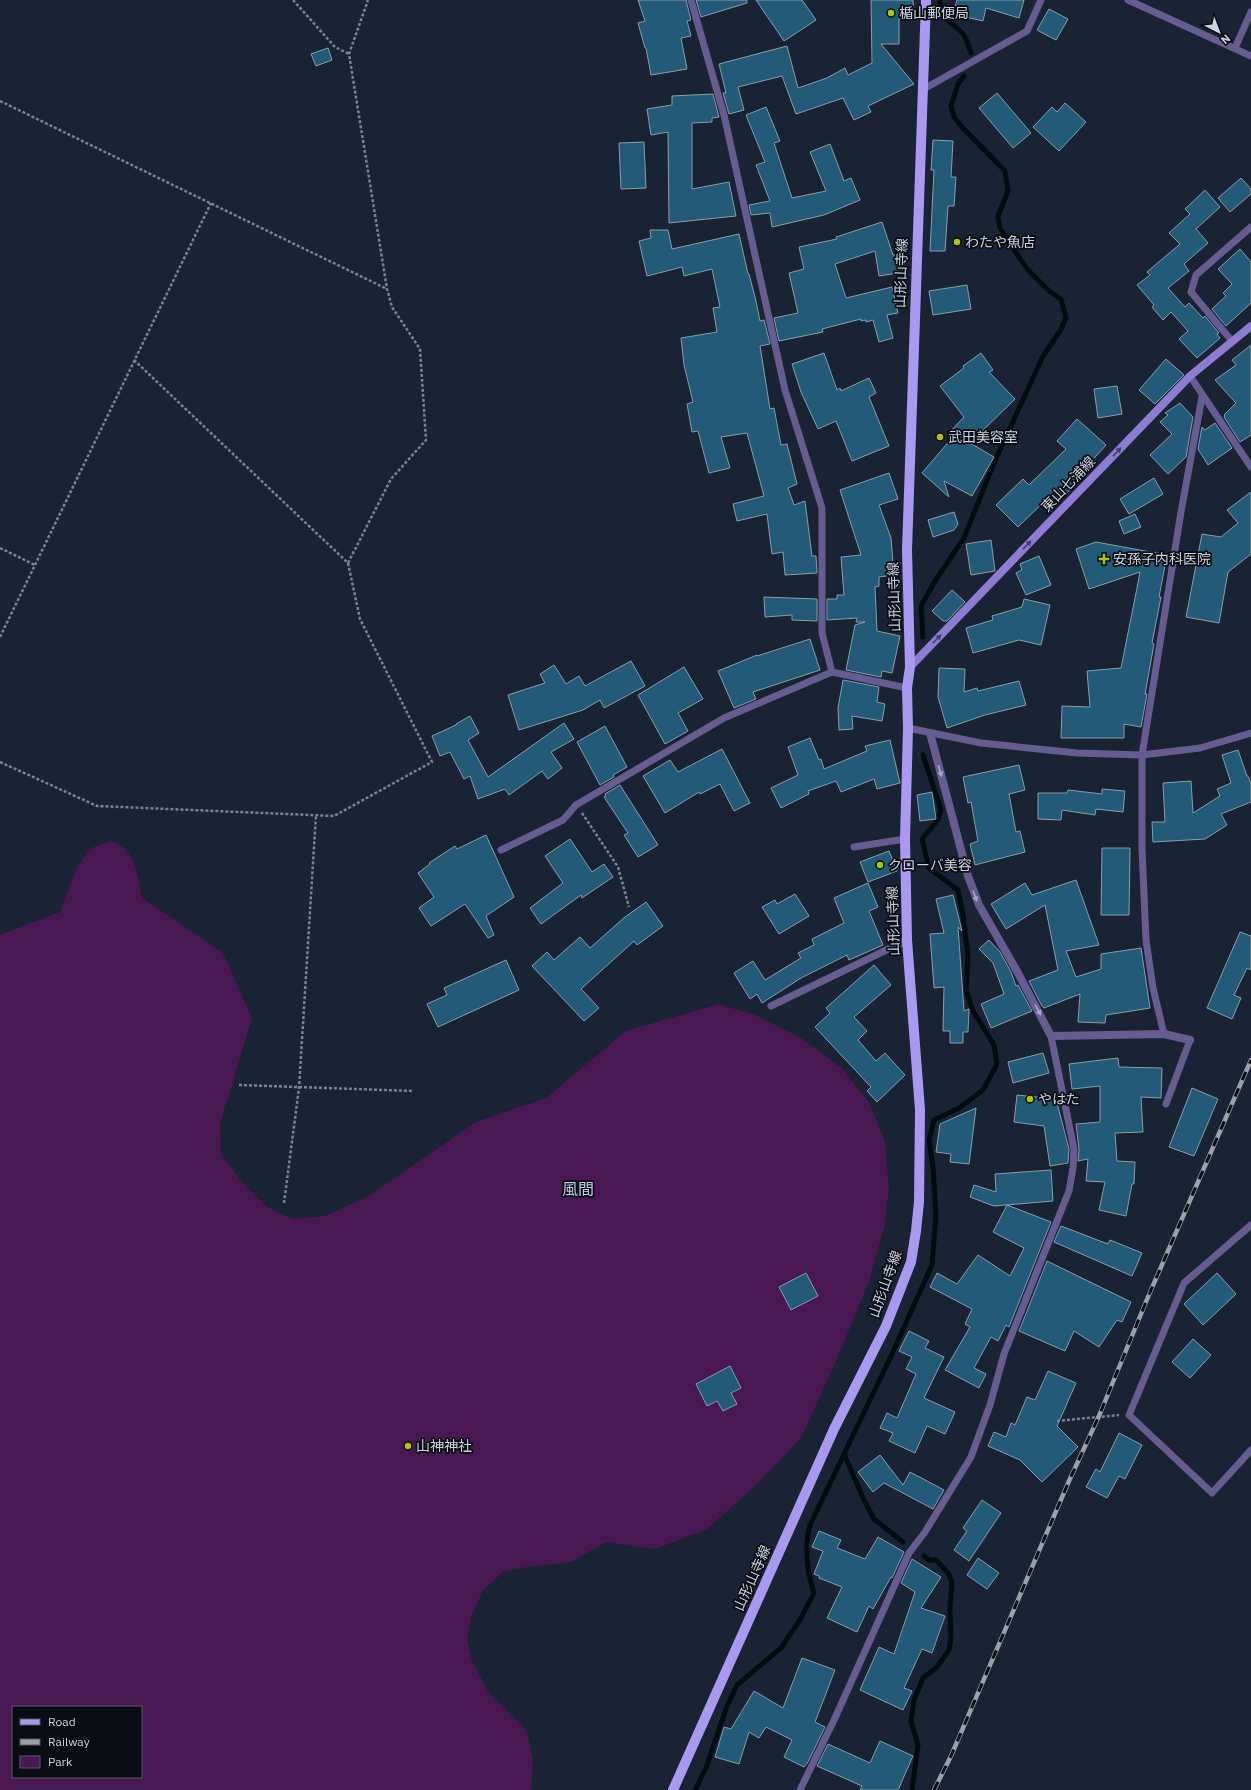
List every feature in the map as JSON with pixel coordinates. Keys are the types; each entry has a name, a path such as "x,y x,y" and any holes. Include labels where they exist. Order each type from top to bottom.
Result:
{"main road":[{"name":"山形山寺線","path":"673,1790 834,1429 886,1326 911,1262 919,1202 920,1110 907,940 905,839 908,728 907,688 910,667 907,550 926,0"},
{"name":"東山七浦線","path":"910,667 1190,376 1251,326"}],"street":[{"path":"930,733 968,876 979,905 1018,973 1051,1036 1164,1034 1190,1040"}],"lane":[{"path":"691,0 724,115 785,390 822,508 822,633 832,672"},
{"path":"922,90 1027,31 1041,0"},
{"path":"1128,0 1251,56"},
{"path":"1236,48 1251,12"},
{"path":"1232,341 1191,292 1196,275 1251,227"},
{"path":"1190,376 1202,397 1251,467"},
{"path":"1164,1034 1153,988 1146,940 1142,848 1142,755 1181,512 1202,397"},
{"path":"501,850 563,820 576,805 724,718 832,672 907,688"},
{"path":"908,728 981,743 1077,753 1142,755 1200,748 1251,733"},
{"path":"854,847 905,839"},
{"path":"771,1006 907,940"},
{"path":"800,1790 835,1718 909,1553 925,1532 972,1457 1010,1340 1066,1197 1073,1168 1074,1149 1051,1036"},
{"path":"1166,1104 1190,1040"},
{"path":"1251,1225 1184,1283 1130,1415 1212,1493 1251,1450"}],"path":[{"path":"293,0 335,47 349,54"},
{"path":"348,563 391,479 426,440 420,349 392,307 387,289 349,54 368,0"},
{"path":"0,101 387,289"},
{"path":"0,638 211,203"},
{"path":"0,762 97,806 334,816 432,762 360,619 348,563 134,360"},
{"path":"0,548 35,565"},
{"path":"576,805 618,867 629,907"},
{"path":"284,1203 299,1088 316,815"},
{"path":"239,1085 414,1091"},
{"path":"1057,1421 1106,1415 1130,1415"}],"green space":[{"path":"111,841 120,845 126,850 134,864 142,898 223,953 252,1018 220,1124 221,1154 242,1182 267,1207 292,1219 325,1216 367,1197 476,1122 546,1098 626,1031 718,1004 755,1015 799,1037 842,1068 870,1104 885,1142 889,1188 884,1228 868,1284 836,1361 801,1438 759,1482 707,1529 655,1549 606,1542 571,1562 504,1571 483,1590 471,1617 467,1639 472,1661 489,1693 527,1731 533,1760 531,1790 0,1790 0,935 60,912 76,870 89,849"}],"building":[{"path":"638,0 686,0 691,20 687,21 691,36 681,38 687,69 651,75 646,48 638,23 645,21"},
{"path":"696,0 747,0 747,3 701,17"},
{"path":"756,0 802,0 816,20 784,41"},
{"path":"871,0 913,0 914,19 899,19 899,44 881,44 914,84 868,106 871,112 854,120 843,98 796,114 782,76 738,87 744,110 729,114 723,93 726,93 719,64 787,46 798,88 827,78 845,68 848,75 872,63"},
{"path":"957,0 1024,0 1019,18 986,8 983,21 953,14"},
{"path":"1049,9 1068,19 1056,40 1037,30"},
{"path":"328,48 332,60 316,66 311,54"},
{"path":"997,93 1031,133 1013,148 979,108"},
{"path":"713,94 719,117 712,118 712,122 692,123 692,189 729,182 736,216 669,223 668,132 651,135 647,109 672,105 672,96"},
{"path":"1065,103 1086,122 1059,151 1033,127 1052,107 1057,112"},
{"path":"766,107 780,141 774,143 792,198 826,191 810,152 830,144 844,181 851,178 860,200 824,215 772,227 770,213 751,215 749,205 770,201 756,165 765,162 746,115"},
{"path":"933,140 953,141 951,177 956,177 954,206 948,206 945,251 930,251 934,170 931,170"},
{"path":"644,142 646,188 621,189 619,143"},
{"path":"1241,178 1251,189 1251,194 1230,212 1218,198"},
{"path":"1205,190 1220,207 1196,229 1208,243 1184,264 1189,271 1168,288 1185,307 1189,303 1203,318 1205,316 1219,333 1217,334 1220,338 1197,358 1179,339 1188,331 1171,312 1163,320 1152,307 1154,305 1137,285 1150,275 1147,272 1180,244 1169,233 1190,214 1185,209"},
{"path":"882,222 893,255 902,254 905,272 879,276 875,251 835,264 846,298 892,287 898,313 887,315 893,338 879,342 873,320 866,322 866,320 861,321 861,319 822,329 823,332 779,341 774,318 798,313 789,273 804,269 799,247 837,239 836,237"},
{"path":"650,230 668,230 672,249 739,234 760,321 764,320 770,344 760,346 770,409 774,408 781,445 787,444 797,484 788,488 794,505 805,501 812,556 816,556 817,573 785,575 783,552 772,554 767,514 737,521 733,504 764,496 747,433 721,437 730,468 709,473 698,431 692,432 687,404 693,402 684,365 681,338 717,332 713,308 720,307 712,269 684,276 682,267 647,276 639,241 651,238"},
{"path":"1240,249 1251,262 1251,303 1226,326 1212,309 1226,296 1223,293 1232,284 1218,269"},
{"path":"967,285 971,309 933,315 929,291"},
{"path":"1251,345 1251,435 1240,442 1224,417 1224,415 1236,403 1215,380 1236,365 1232,360"},
{"path":"824,353 837,390 840,388 841,391 869,378 876,393 869,397 889,446 852,461 836,421 818,429 801,392 792,364"},
{"path":"981,353 993,370 989,372 1015,399 970,443 994,457 972,496 944,481 949,497 922,473 952,438 948,434 964,417 940,386"},
{"path":"1166,359 1184,375 1155,404 1139,390"},
{"path":"1117,386 1122,414 1098,418 1094,389"},
{"path":"1180,403 1193,417 1186,457 1168,474 1150,455 1172,434 1160,422 1168,415 1165,413"},
{"path":"1077,419 1106,445 1078,476 1081,479 1058,502 1051,495 1018,527 996,505 1023,479 1029,485 1066,449 1057,441"},
{"path":"1215,423 1232,448 1208,465 1198,449 1202,427 1205,430"},
{"path":"889,473 898,499 879,505 891,538 894,575 879,577 879,586 875,587 877,631 900,636 892,673 882,671 881,677 846,670 855,625 865,622 856,622 857,618 827,620 827,599 837,599 837,595 844,595 841,557 861,555 840,490"},
{"path":"1154,478 1163,494 1129,514 1120,499"},
{"path":"1251,492 1251,554 1228,572 1219,623 1186,617 1202,534 1221,537 1238,523 1227,510"},
{"path":"954,512 958,524 954,530 933,537 928,520"},
{"path":"1135,514 1141,527 1124,534 1119,521"},
{"path":"991,540 995,571 971,575 966,544"},
{"path":"1096,542 1167,555 1152,643 1154,644 1145,694 1147,694 1141,727 1124,724 1124,738 1061,738 1062,706 1090,707 1087,671 1121,668 1140,572 1089,589 1076,549"},
{"path":"1039,556 1051,585 1026,595 1016,573 1022,570 1020,564"},
{"path":"952,590 965,602 947,621 943,621 932,611"},
{"path":"764,597 817,599 817,621 792,620 792,615 765,617"},
{"path":"1024,599 1050,605 1041,645 1019,640 973,653 966,628 993,620 992,616 1022,607"},
{"path":"810,639 820,670 753,692 756,699 734,708 718,671 757,655"},
{"path":"631,661 645,686 604,708 600,700 583,710 519,730 508,695 545,683 540,674 554,665 566,684 579,676 585,686"},
{"path":"684,667 703,699 678,713 688,731 665,744 638,695"},
{"path":"939,668 965,669 964,692 977,688 978,691 1019,681 1026,705 985,715 947,728 938,697"},
{"path":"843,680 879,687 877,702 885,704 882,721 852,716 853,729 839,730 838,708"},
{"path":"470,716 479,733 468,740 488,777 564,723 574,739 551,752 562,768 548,779 542,771 509,795 505,789 478,799 470,776 464,779 450,752 440,756 432,736 456,725"},
{"path":"605,726 627,767 600,785 577,742"},
{"path":"810,738 819,760 821,759 824,769 867,751 865,746 890,740 900,783 877,789 874,779 841,792 836,781 808,791 809,794 781,808 771,788 798,775 788,747"},
{"path":"722,749 750,803 734,811 720,784 700,794 699,792 665,813 643,776 670,760 678,772"},
{"path":"1238,750 1251,783 1251,802 1221,814 1227,825 1205,839 1153,842 1152,822 1165,822 1163,783 1191,781 1193,813 1220,796 1217,789 1231,783 1222,755"},
{"path":"1019,765 1025,790 1009,794 1016,832 1020,831 1025,852 975,865 970,844 978,841 971,802 968,803 963,777"},
{"path":"620,785 658,845 638,857 624,835 628,833 604,797 606,796 605,794"},
{"path":"1102,789 1125,791 1123,812 1096,809 1095,815 1062,810 1061,820 1038,819 1038,793 1067,793 1068,790 1102,794"},
{"path":"932,792 936,819 920,821 917,795"},
{"path":"486,835 514,897 486,916 494,935 488,938 465,904 431,926 419,908 434,897 418,873 430,864 429,863 455,846 457,849"},
{"path":"570,839 592,872 604,864 613,877 582,898 581,895 541,924 530,908 563,883 545,856"},
{"path":"1102,848 1130,848 1129,915 1101,915"},
{"path":"889,851 897,871 868,882 860,862"},
{"path":"1076,880 1099,945 1066,951 1076,977 1101,969 1101,954 1141,948 1150,1008 1106,1015 1105,1023 1078,1022 1080,994 1044,1008 1042,1006 1029,981 1058,970 1045,905 1006,929 991,904 1025,883 1032,895"},
{"path":"868,883 878,907 869,911 883,945 849,960 847,955 801,978 762,1003 757,994 750,999 734,973 753,961 765,980 801,958 798,953 814,945 812,939 844,923 834,898"},
{"path":"795,894 809,916 779,934 762,907 775,900 777,904"},
{"path":"953,895 962,931 958,927 964,1011 969,1009 968,1032 963,1032 963,1043 950,1043 950,1031 943,1031 944,987 934,988 930,934 944,933 936,899"},
{"path":"646,902 663,926 637,945 634,941 581,989 599,1008 584,1021 532,966 547,952 554,960 580,937 590,948 625,917"},
{"path":"1240,932 1251,936 1251,970 1247,968 1234,995 1241,998 1232,1019 1207,1008"},
{"path":"989,940 1000,952 1011,972 1016,986 1018,985 1032,1011 991,1028 981,1004 1004,994 993,963 979,949"},
{"path":"506,960 519,990 438,1027 427,1004 447,995 444,988"},
{"path":"874,965 891,985 854,1017 867,1031 858,1040 876,1061 885,1053 905,1075 877,1102 867,1091 871,1087 815,1027 830,1013 826,1008"},
{"path":"1043,1053 1049,1073 1013,1083 1008,1062"},
{"path":"1118,1058 1119,1067 1162,1068 1161,1098 1141,1097 1143,1132 1115,1133 1117,1161 1135,1162 1134,1184 1132,1184 1126,1216 1099,1210 1105,1182 1086,1181 1088,1159 1078,1161 1079,1149 1076,1124 1100,1122 1100,1086 1072,1089 1069,1064"},
{"path":"1192,1088 1218,1099 1194,1156 1169,1147"},
{"path":"1017,1095 1056,1099 1069,1149 1068,1163 1050,1166 1044,1126 1014,1122"},
{"path":"976,1108 969,1164 950,1162 951,1154 936,1152 940,1124"},
{"path":"1051,1170 1053,1201 994,1206 970,1197 974,1185 996,1192 995,1174"},
{"path":"1007,1205 1051,1222 1009,1327 1006,1325 998,1341 991,1337 974,1368 986,1374 979,1388 945,1370 970,1327 965,1324 972,1309 930,1287 937,1273 957,1284 978,1255 1010,1276 1024,1248 993,1232"},
{"path":"1061,1226 1108,1244 1110,1240 1142,1253 1132,1276 1054,1242"},
{"path":"1047,1261 1131,1302 1122,1322 1117,1320 1099,1347 1074,1331 1065,1351 1019,1331"},
{"path":"806,1273 818,1296 791,1310 779,1287"},
{"path":"1217,1273 1236,1294 1203,1325 1184,1304"},
{"path":"909,1331 929,1341 925,1348 944,1357 924,1398 955,1412 945,1434 927,1426 915,1453 889,1441 893,1433 880,1428 887,1413 897,1418 916,1374 906,1369 912,1357 899,1351"},
{"path":"1193,1339 1211,1355 1190,1378 1172,1362"},
{"path":"730,1366 741,1388 731,1393 737,1404 723,1411 717,1401 707,1406 696,1384"},
{"path":"1048,1371 1076,1383 1057,1426 1078,1447 1042,1482 1020,1460 988,1446 994,1432 1006,1437 1011,1423 1015,1425 1027,1397 1035,1400"},
{"path":"1119,1433 1142,1445 1125,1479 1119,1476 1107,1498 1086,1487 1096,1469 1100,1472"},
{"path":"880,1455 903,1485 910,1472 944,1490 933,1509 884,1483 873,1492 858,1472"},
{"path":"982,1500 1001,1513 969,1561 954,1550 967,1531 963,1528"},
{"path":"819,1531 841,1540 837,1548 865,1559 878,1537 904,1552 892,1578 891,1577 873,1609 869,1606 857,1632 827,1618 842,1587 819,1578 819,1576 814,1574 823,1551 812,1547"},
{"path":"978,1558 999,1573 987,1589 967,1575"},
{"path":"912,1559 941,1577 921,1608 945,1616 932,1653 922,1649 904,1688 912,1691 903,1710 860,1690 879,1647 894,1654 915,1592 901,1583"},
{"path":"802,1658 835,1670 815,1722 825,1727 808,1762 804,1767 784,1757 792,1740 766,1727 759,1738 749,1732 739,1764 715,1757 724,1727 731,1729 754,1691 783,1708"},
{"path":"880,1741 913,1756 898,1790 860,1790 862,1786 817,1766 828,1744 870,1763"}],"waterway":[{"path":"940,2 943,14 964,35 971,53"},
{"path":"923,637 921,606 935,581 964,538 994,463 1043,356 1060,331 1066,318 1061,299 1049,291 1027,269 1000,228 998,216 1008,191 1005,171 963,128 954,117 951,106 958,84 964,76"},
{"path":"695,1790 706,1768 727,1706 737,1685 781,1648 801,1618 814,1593 807,1559 807,1542 810,1525 892,1354 932,1265 936,1215 933,1168 929,1140 934,1120 959,1108 983,1090 997,1064 994,1045 973,1011 966,990 968,956 958,890 929,868 922,839 938,820 941,810 923,755"},
{"path":"844,1454 874,1519 903,1542"},
{"path":"912,1790 918,1745 911,1721 914,1700 923,1678 937,1667 949,1650 951,1638 950,1609 952,1582 948,1573 936,1560 929,1560 924,1556"}],"railway":[{"path":"934,1790 951,1756 1069,1481 1099,1416 1148,1297 1251,1060"}],"place":[{"name":"楯山郵便局","path":"891,13"},
{"name":"わたや魚店","path":"957,242"},
{"name":"武田美容室","path":"940,437"},
{"name":"安孫子内科医院","path":"1104,559"},
{"name":"クローバ美容","path":"880,865"},
{"name":"やはた","path":"1030,1099"},
{"name":"山神神社","path":"408,1446"}],"district":[{"name":"風間","path":"578,1189"}]}
